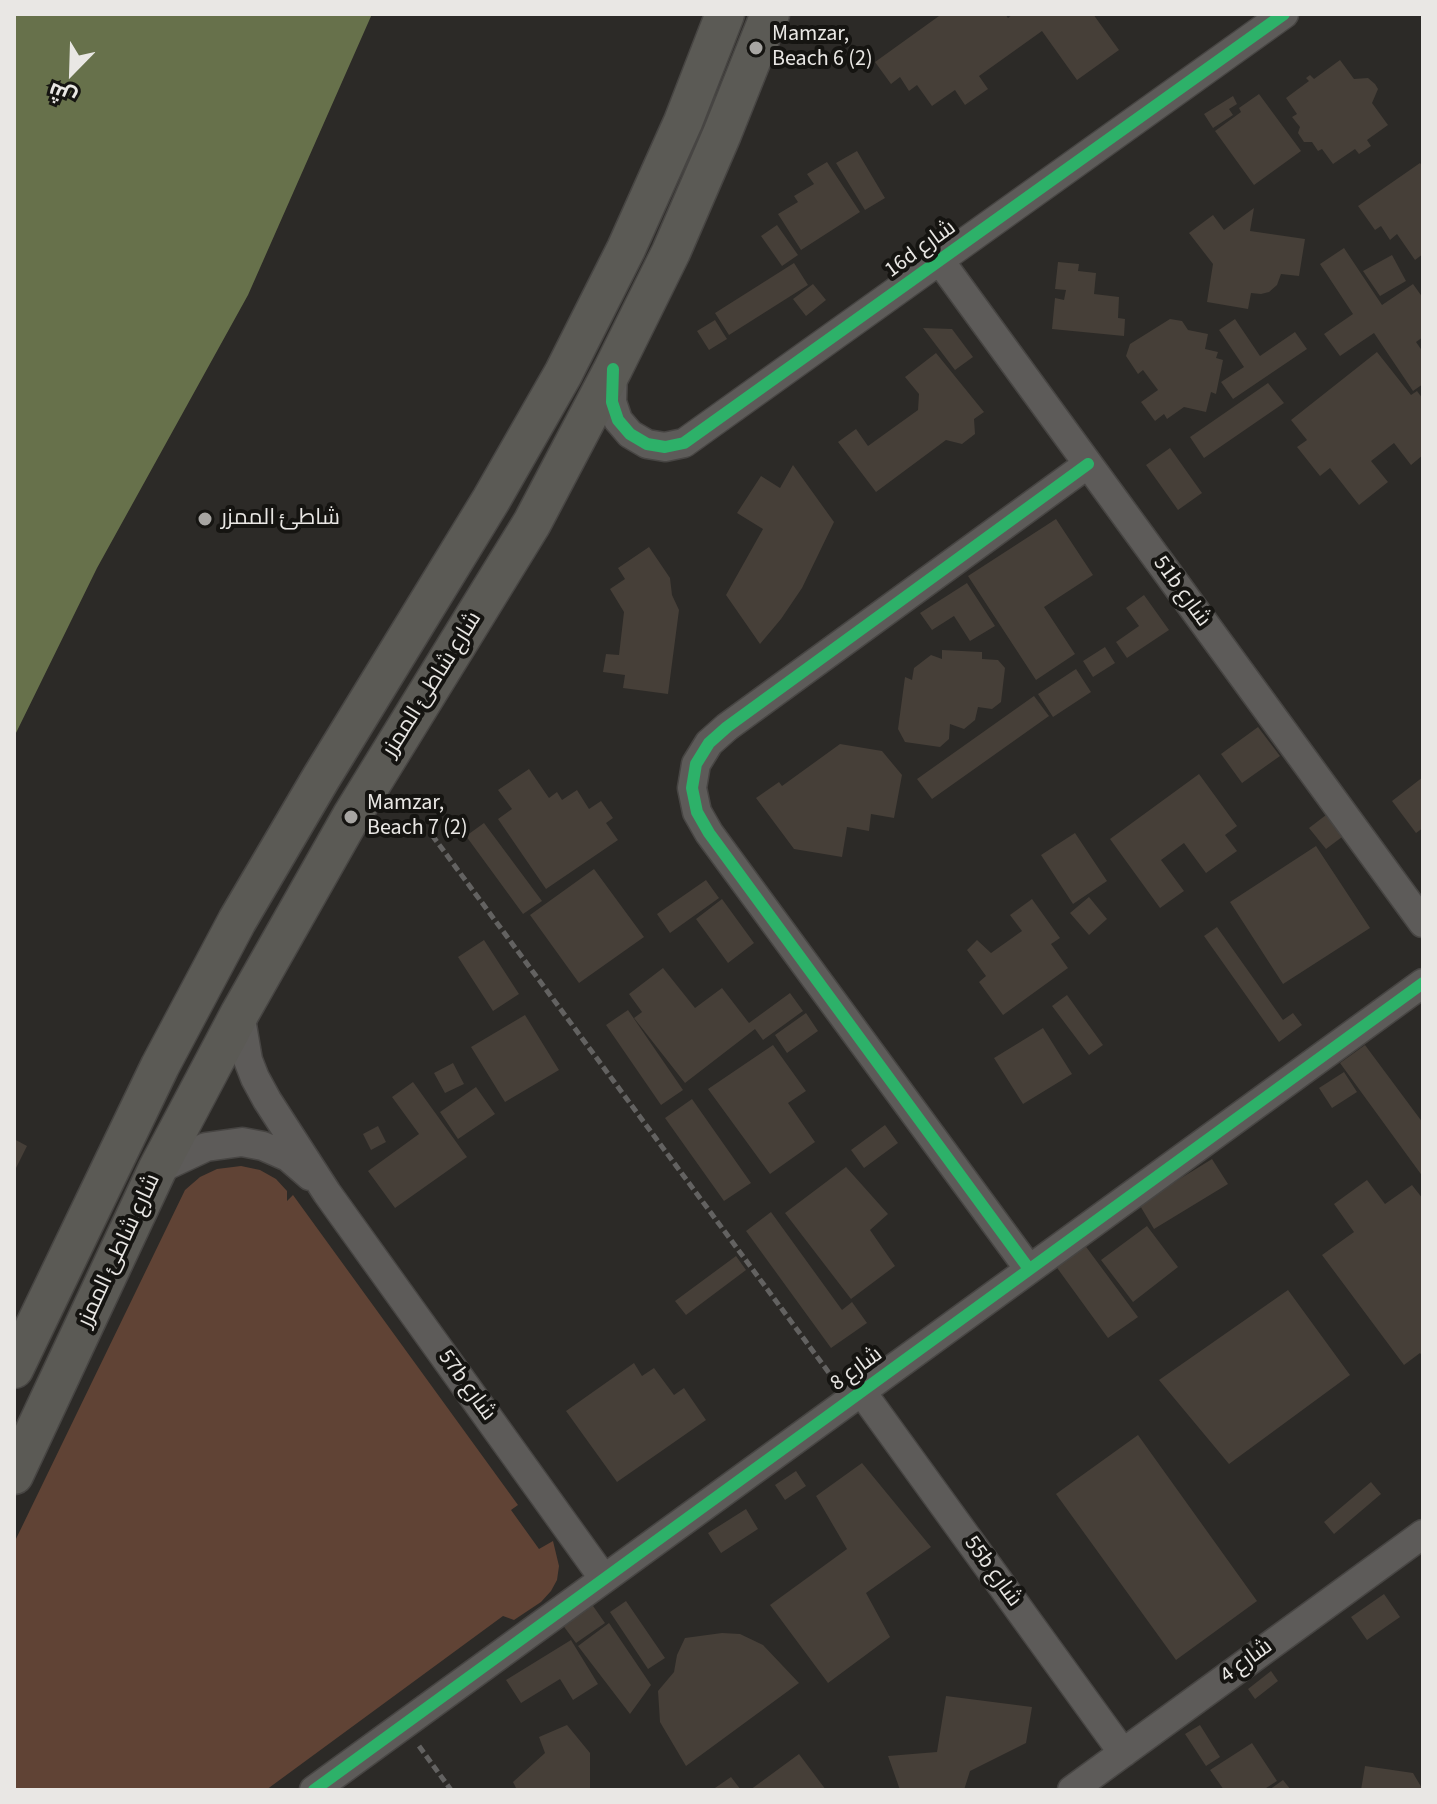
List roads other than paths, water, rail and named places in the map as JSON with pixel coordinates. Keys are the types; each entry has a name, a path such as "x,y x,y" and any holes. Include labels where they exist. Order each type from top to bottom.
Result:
{"main road":[{"name":"شارع شاطئ الممزر","path":"14,1369 160,1066 237,921 491,500 563,374 626,249 683,122 725,14"},
{"name":"شارع شاطئ الممزر","path":"14,1475 157,1170 240,1013 351,817 532,523 613,369 671,252 770,14"}],"street":[{"name":"16d شارع","path":"613,369 612,402 618,420 630,434 647,444 665,447 684,443 1284,14"},
{"name":"51b شارع","path":"940,261 1423,923"},
{"path":"1029,1269 709,833 697,812 692,788 696,764 702,753 727,727 1088,464"},
{"name":"شارع 8","path":"314,1790 1423,983"},
{"name":"57b شارع","path":"240,1013 248,1060 255,1078 327,1193 604,1579"},
{"name":"57b شارع","path":"157,1170 206,1147 242,1142 263,1146 288,1157 327,1193"},
{"name":"55b شارع","path":"855,1396 1123,1753"},
{"name":"شارع 4","path":"1072,1790 1423,1534"}],"place":[{"name":"Mamzar, Beach 6 (2)","path":"756,48"},
{"name":"شاطئ الممزر","path":"205,519"},
{"name":"Mamzar, Beach 7 (2)","path":"351,817"}]}
